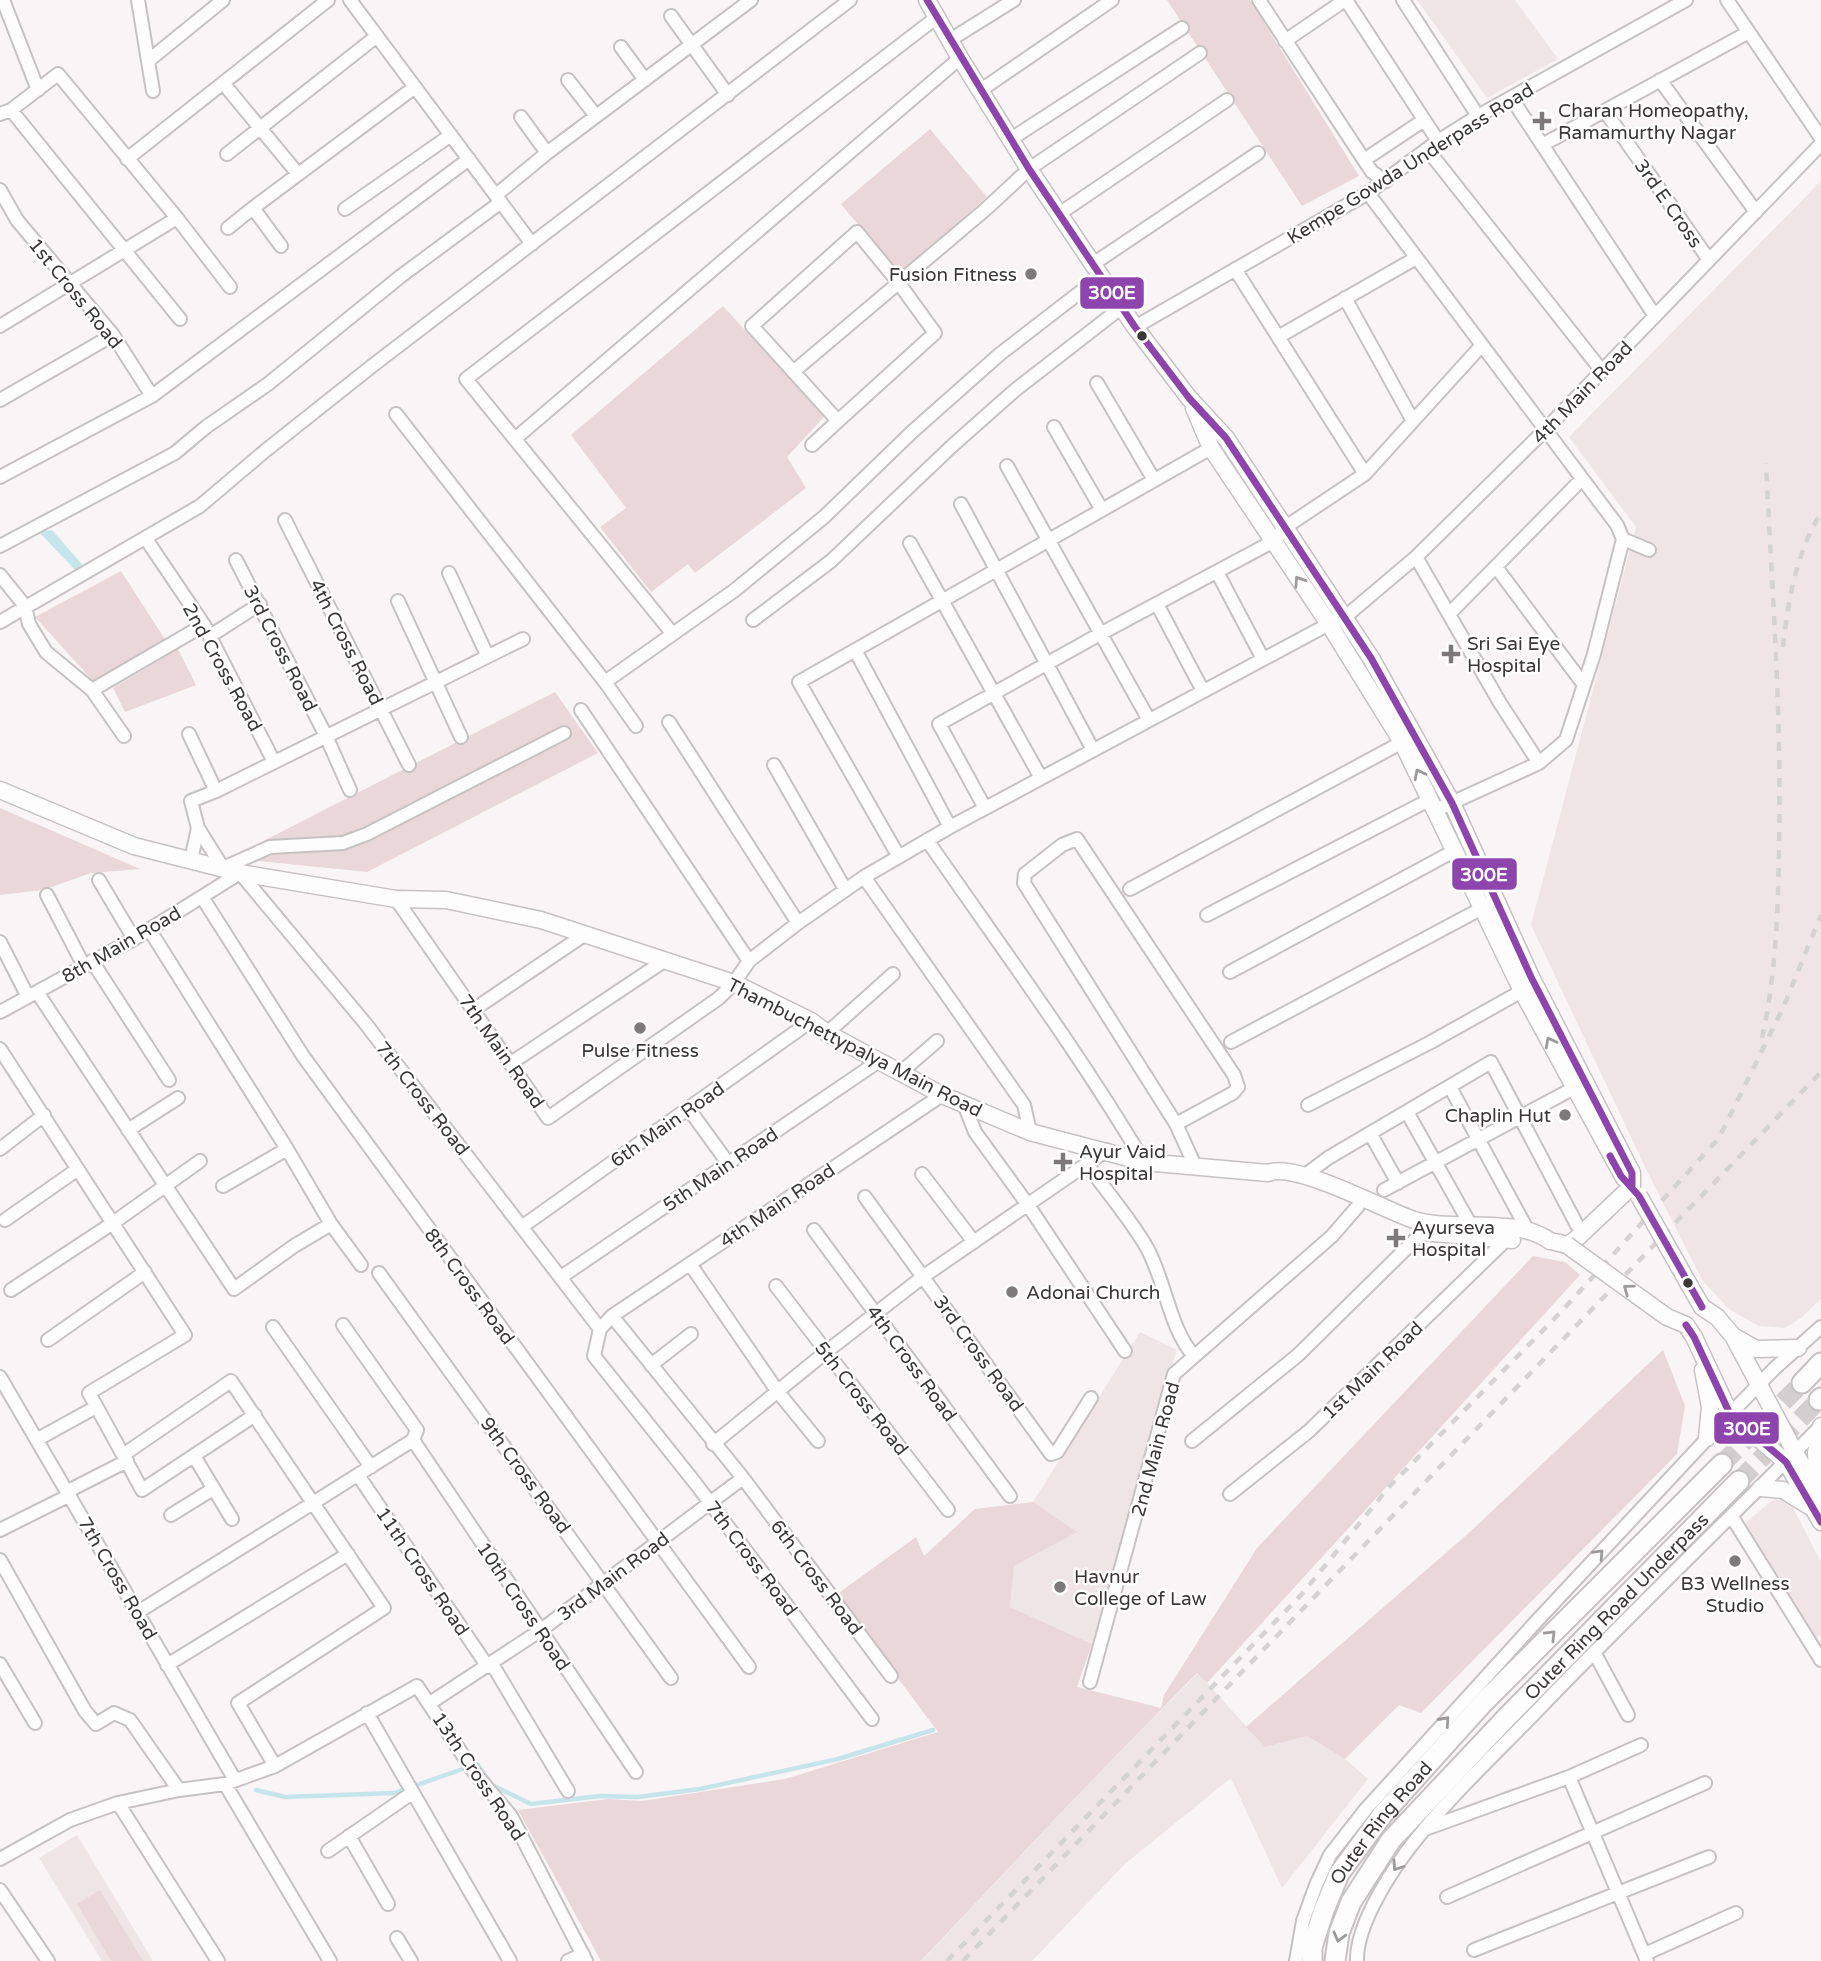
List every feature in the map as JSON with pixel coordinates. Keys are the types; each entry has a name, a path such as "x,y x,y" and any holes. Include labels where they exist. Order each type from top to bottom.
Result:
{"highway":[{"path":"1802,1383 1821,1363"},
{"name":"Outer Ring Road Underpass","path":"1483,1703 1722,1464"},
{"name":"Outer Ring Road Underpass","path":"1499,1738 1739,1481"},
{"name":"Outer Ring Road","path":"1312,1961 1312,1947 1339,1874 1383,1814 1483,1703"},
{"name":"Outer Ring Road","path":"1335,1961 1339,1933 1351,1902 1391,1840 1499,1738"}],"main road":[{"path":"928,0 960,58 1029,169 1135,327 1189,398 1226,438 1329,624 1452,803 1522,991 1621,1176 1702,1307 1717,1317 1733,1336 1791,1457 1819,1508"},
{"path":"1189,398 1211,448 1345,617 1409,739 1454,851 1489,904 1531,977 1632,1172 1631,1192"},
{"name":"Thambuchettypalya Main Road","path":"0,790 134,846 240,873 396,899 446,900 541,920 734,983 811,1021 827,1033 942,1095 1030,1132 1107,1150 1144,1162 1268,1174 1274,1171 1304,1176 1421,1222 1470,1224 1528,1231 1559,1243"},
{"name":"Thambuchettypalya Main Road","path":"1268,1174 1275,1180 1317,1188 1392,1222 1423,1232 1544,1244 1559,1243"},
{"path":"1559,1243 1613,1196 1631,1192"},
{"path":"1559,1243 1631,1192"},
{"path":"1559,1243 1690,1331 1730,1414 1791,1457"},
{"path":"1690,1331 1710,1407 1707,1438"},
{"path":"1733,1336 1756,1349 1797,1348"},
{"path":"1819,1508 1816,1452 1821,1426"},
{"path":"1761,1488 1783,1490 1819,1508"}],"street":[{"path":"3,0 38,90"},
{"path":"138,0 153,91"},
{"path":"148,61 223,0"},
{"path":"127,159 328,0"},
{"path":"350,0 532,244"},
{"path":"0,546 175,453 206,427 268,384 498,199 547,153 751,0"},
{"path":"0,622 200,506 350,383 850,0"},
{"path":"950,40 1014,0"},
{"path":"981,90 1112,0"},
{"path":"1259,0 1372,172 1386,181"},
{"path":"1285,41 1345,0 1424,120 1432,145 1602,371"},
{"path":"1403,0 1478,116"},
{"name":"Kempe Gowda Underpass Road","path":"1135,327 1368,193 1432,145 1478,116 1686,0"},
{"path":"1727,0 1821,138"},
{"path":"671,16 728,95"},
{"path":"673,632 466,379 937,17"},
{"path":"1011,139 1182,29"},
{"path":"1542,145 1749,32"},
{"path":"228,155 377,36"},
{"path":"621,47 645,80"},
{"path":"793,372 986,209 1029,169 1200,53"},
{"path":"516,438 960,58"},
{"path":"180,319 5,112 58,74 177,218 230,287"},
{"path":"568,80 596,116"},
{"path":"1660,80 1755,212"},
{"path":"223,83 298,174"},
{"path":"228,228 415,87"},
{"path":"1512,99 1655,316"},
{"path":"1059,214 1227,100"},
{"name":"3rd E Cross","path":"1605,111 1709,260"},
{"path":"521,117 547,153"},
{"path":"1364,160 1424,120"},
{"path":"345,209 451,135"},
{"name":"4th Main Road","path":"734,983 750,961 798,923 864,877 985,808 1345,617 1416,557 1545,430 1821,144"},
{"path":"605,682 735,590 824,517 913,431 1097,270 1258,153"},
{"path":"1,476 152,396 469,159"},
{"name":"1st Cross Road","path":"0,190 17,220 113,335 152,396"},
{"path":"1207,915 1434,804 1452,803 1539,763 1566,740 1594,654 1623,539 1618,525 1368,193"},
{"path":"253,208 281,246"},
{"path":"1,323 71,285 177,218"},
{"path":"812,445 935,332 857,232 752,326 838,421"},
{"path":"1278,337 1416,258"},
{"path":"1235,269 1364,474"},
{"path":"1345,298 1413,421"},
{"path":"752,620 831,561 993,410 1122,307"},
{"path":"0,400 113,335"},
{"path":"985,808 939,724 1217,572 1279,534 1364,474 1482,345"},
{"path":"1097,383 1154,480"},
{"path":"396,414 605,682 636,726"},
{"path":"1054,428 1102,510"},
{"path":"899,857 799,682 1211,448"},
{"path":"1007,466 1149,720"},
{"path":"1449,614 1582,479"},
{"path":"961,504 1093,750"},
{"name":"4th Cross Road","path":"285,520 409,765"},
{"name":"2nd Cross Road","path":"146,539 207,631 274,762"},
{"path":"1623,539 1649,550"},
{"path":"909,543 1041,778"},
{"path":"1416,557 1500,703 1539,763"},
{"name":"3rd Cross Road","path":"236,560 326,736 350,790"},
{"path":"1496,568 1584,685"},
{"path":"1217,572 1263,659"},
{"path":"449,573 487,656"},
{"path":"0,575 25,606 29,624 46,652 92,690 124,736"},
{"path":"398,601 461,737"},
{"path":"92,690 260,604"},
{"path":"1157,604 1203,691"},
{"path":"523,639 191,801 198,828 223,868 270,846 343,843 368,834 564,733"},
{"path":"855,650 950,827"},
{"path":"581,710 750,961"},
{"path":"669,722 798,923"},
{"path":"189,734 216,791"},
{"path":"1130,889 1409,739"},
{"path":"774,765 845,889"},
{"path":"191,860 198,828"},
{"path":"1176,1124 1233,1093 1238,1087 1234,1075 1077,839 1062,845 1025,874 1024,883 1176,1124 1196,1168"},
{"path":"927,840 1037,996 1111,1106 1144,1162"},
{"path":"1230,972 1454,851"},
{"name":"8th Main Road","path":"0,1012 134,939 240,873"},
{"name":"7th Cross Road","path":"240,873 365,1023 600,1329 594,1356 711,1503 872,1719"},
{"path":"864,877 1024,1105 1030,1132"},
{"path":"99,880 134,939"},
{"path":"47,895 88,963 169,1080"},
{"name":"8th Cross Road","path":"202,897 303,1056 749,1667"},
{"name":"7th Main Road","path":"396,899 548,1118 719,998 734,983"},
{"path":"1231,1042 1489,904"},
{"path":"149,929 331,1224 361,1265"},
{"path":"473,1010 584,935"},
{"path":"0,942 234,1289 294,1246 331,1224"},
{"path":"511,1063 664,961"},
{"path":"827,1033 893,974"},
{"path":"1308,1105 1432,1042 1522,991"},
{"name":"6th Main Road","path":"523,1226 811,1021"},
{"path":"900,1073 937,1041"},
{"path":"0,1049 185,1335 89,1393 142,1490 255,1415"},
{"name":"5th Main Road","path":"561,1277 879,1061"},
{"path":"1304,1176 1370,1133 1492,1064 1578,1227"},
{"path":"1450,1087 1528,1231"},
{"path":"1384,1190 1574,1088"},
{"name":"4th Main Road","path":"612,1316 942,1095"},
{"path":"128,1130 178,1098"},
{"path":"964,1104 975,1132 1028,1205 1125,1351"},
{"path":"688,1108 728,1163"},
{"path":"1406,1112 1470,1224"},
{"path":"0,1149 44,1115"},
{"path":"1370,1133 1398,1183"},
{"path":"223,1186 287,1149"},
{"path":"713,1444 924,1276 1107,1150"},
{"path":"11,1290 113,1223 200,1161"},
{"path":"1087,1164 1146,1247 1168,1298 1181,1338 1194,1356"},
{"path":"5,1220 78,1168"},
{"path":"922,1174 974,1242"},
{"name":"3rd Cross Road","path":"865,1197 1051,1454 1057,1452 1091,1398"},
{"name":"2nd Main Road","path":"1090,1682 1174,1374 1332,1236 1358,1206"},
{"name":"4th Cross Road","path":"814,1230 1010,1496"},
{"path":"1192,1441 1298,1355 1423,1232"},
{"name":"1st Main Road","path":"1230,1494 1309,1431 1507,1239"},
{"path":"690,1264 778,1392 818,1441"},
{"path":"48,1340 145,1272"},
{"name":"9th Cross Road","path":"379,1273 671,1678"},
{"name":"5th Cross Road","path":"776,1286 948,1510"},
{"path":"600,1329 612,1316 743,1478"},
{"name":"10th Cross Road","path":"343,1325 417,1430 413,1440 636,1772"},
{"path":"273,1327 371,1467"},
{"path":"1296,1961 1303,1920 1316,1885 1330,1855 1366,1809 1707,1438 1758,1384 1821,1327"},
{"path":"651,1365 691,1334"},
{"name":"7th Cross Road","path":"0,1377 138,1612 330,1961"},
{"path":"0,1530 69,1493 125,1458 231,1381 384,1608 238,1703 275,1766"},
{"path":"38,1439 96,1407"},
{"path":"1357,1961 1367,1919 1386,1882 1499,1738 1594,1652 1821,1426"},
{"path":"138,1612 413,1440"},
{"path":"194,1456 232,1519"},
{"name":"11th Cross Road","path":"358,1475 490,1665 568,1791"},
{"name":"3rd Main Road","path":"430,1703 541,1630 743,1478"},
{"name":"6th Cross Road","path":"743,1478 891,1676"},
{"path":"171,1515 213,1489"},
{"path":"1732,1517 1821,1660"},
{"path":"167,1665 348,1554"},
{"path":"0,1560 85,1711 96,1724 114,1713 130,1720 179,1790"},
{"path":"1594,1652 1628,1715"},
{"path":"0,1664 35,1723"},
{"path":"0,1859 71,1820 118,1803 230,1782 275,1766 417,1686 430,1703"},
{"name":"13th Cross Road","path":"430,1703 474,1772 511,1816 584,1957"},
{"path":"368,1713 510,1961"},
{"path":"1425,1829 1569,1777 1641,1745"},
{"path":"1569,1777 1646,1957 1737,1913"},
{"path":"1447,1897 1705,1783"},
{"path":"328,1851 412,1793"},
{"path":"118,1803 218,1961"},
{"path":"349,1836 388,1903"},
{"path":"1474,1950 1709,1857"},
{"path":"0,1891 48,1961"},
{"path":"397,1938 411,1961"},
{"path":"568,1961 584,1957"}],"shaded area":[{"path":"1167,0 1250,0 1359,176 1302,206"},
{"path":"1417,0 1515,0 1558,59 1487,98"},
{"path":"930,129 987,197 899,274 841,204"},
{"path":"1821,181 1821,1299 1801,1318 1785,1328 1759,1326 1730,1310 1702,1280 1647,1171 1531,925 1636,527 1569,437"},
{"path":"723,306 824,417 787,457 806,488 695,573 688,564 651,592 600,527 626,508 571,435"},
{"path":"121,571 166,641 94,682 35,617"},
{"path":"178,649 196,685 125,712 113,688"},
{"path":"555,692 598,753 367,872 230,858"},
{"path":"0,808 140,869 91,873 43,890 0,895"},
{"path":"1533,1256 1565,1262 1580,1275 1207,1683 1197,1673 921,1961 601,1961 518,1810 608,1799 642,1801 785,1779 938,1732 836,1595 916,1537 924,1556 975,1509 1033,1502 1077,1532 1014,1566 1010,1607 1092,1644 1077,1687 1161,1708 1164,1695 1257,1548"},
{"path":"1140,1332 1177,1350 1092,1644 1010,1607 1014,1566 1076,1532 1033,1502"},
{"path":"1663,1350 1685,1406 1677,1454 1421,1713 1399,1705 1345,1759 1307,1736 1265,1747 1246,1727 1471,1531"},
{"path":"1774,1499 1789,1500 1821,1562 1821,1635 1813,1640 1743,1525"},
{"path":"1198,1673 1265,1747 1307,1736 1345,1759 1368,1779 1282,1888 1231,1778 1126,1863 1032,1961 922,1961 1070,1803"},
{"path":"77,1835 153,1961 102,1961 39,1858"},
{"path":"100,1890 143,1961 111,1961 77,1904"}],"water":[{"path":"52,530 86,569 78,573 39,532"}],"waterway":[{"path":"256,1790 285,1797 394,1793 477,1764 492,1785 531,1804 600,1796 638,1797 700,1789 838,1759 933,1730"}],"tunnel":[{"path":"1722,1464 1802,1383"},
{"path":"1739,1481 1819,1400"}],"railway":[{"path":"1762,1038 1775,943 1780,799 1766,463"},
{"path":"1783,647 1799,561 1821,513"},
{"path":"947,1961 1302,1594 1389,1487 1559,1314 1719,1138 1783,1008 1821,915"},
{"path":"963,1961 1821,1072"}],"transit line":[{"name":"300E","path":"927,0 1029,169 1135,327 1189,398 1226,438 1371,658 1452,803 1531,977 1632,1173 1632,1186"},
{"name":"300E","path":"1610,1156 1621,1176 1639,1196 1702,1307"},
{"name":"300E","path":"1686,1325 1730,1414 1786,1462 1821,1522"}],"place":[{"name":"Charan Homeopathy, Ramamurthy Nagar","path":"1542,121"},
{"name":"Fusion Fitness","path":"1031,274"},
{"name":"Sri Sai Eye Hospital","path":"1451,654"},
{"name":"Pulse Fitness","path":"640,1028"},
{"name":"Chaplin Hut","path":"1565,1115"},
{"name":"Ayur Vaid Hospital","path":"1063,1162"},
{"name":"Ayurseva Hospital","path":"1396,1238"},
{"name":"Adonai Church","path":"1012,1292"},
{"name":"B3 Wellness Studio","path":"1735,1561"},
{"name":"Havnur College of Law","path":"1060,1587"}]}
